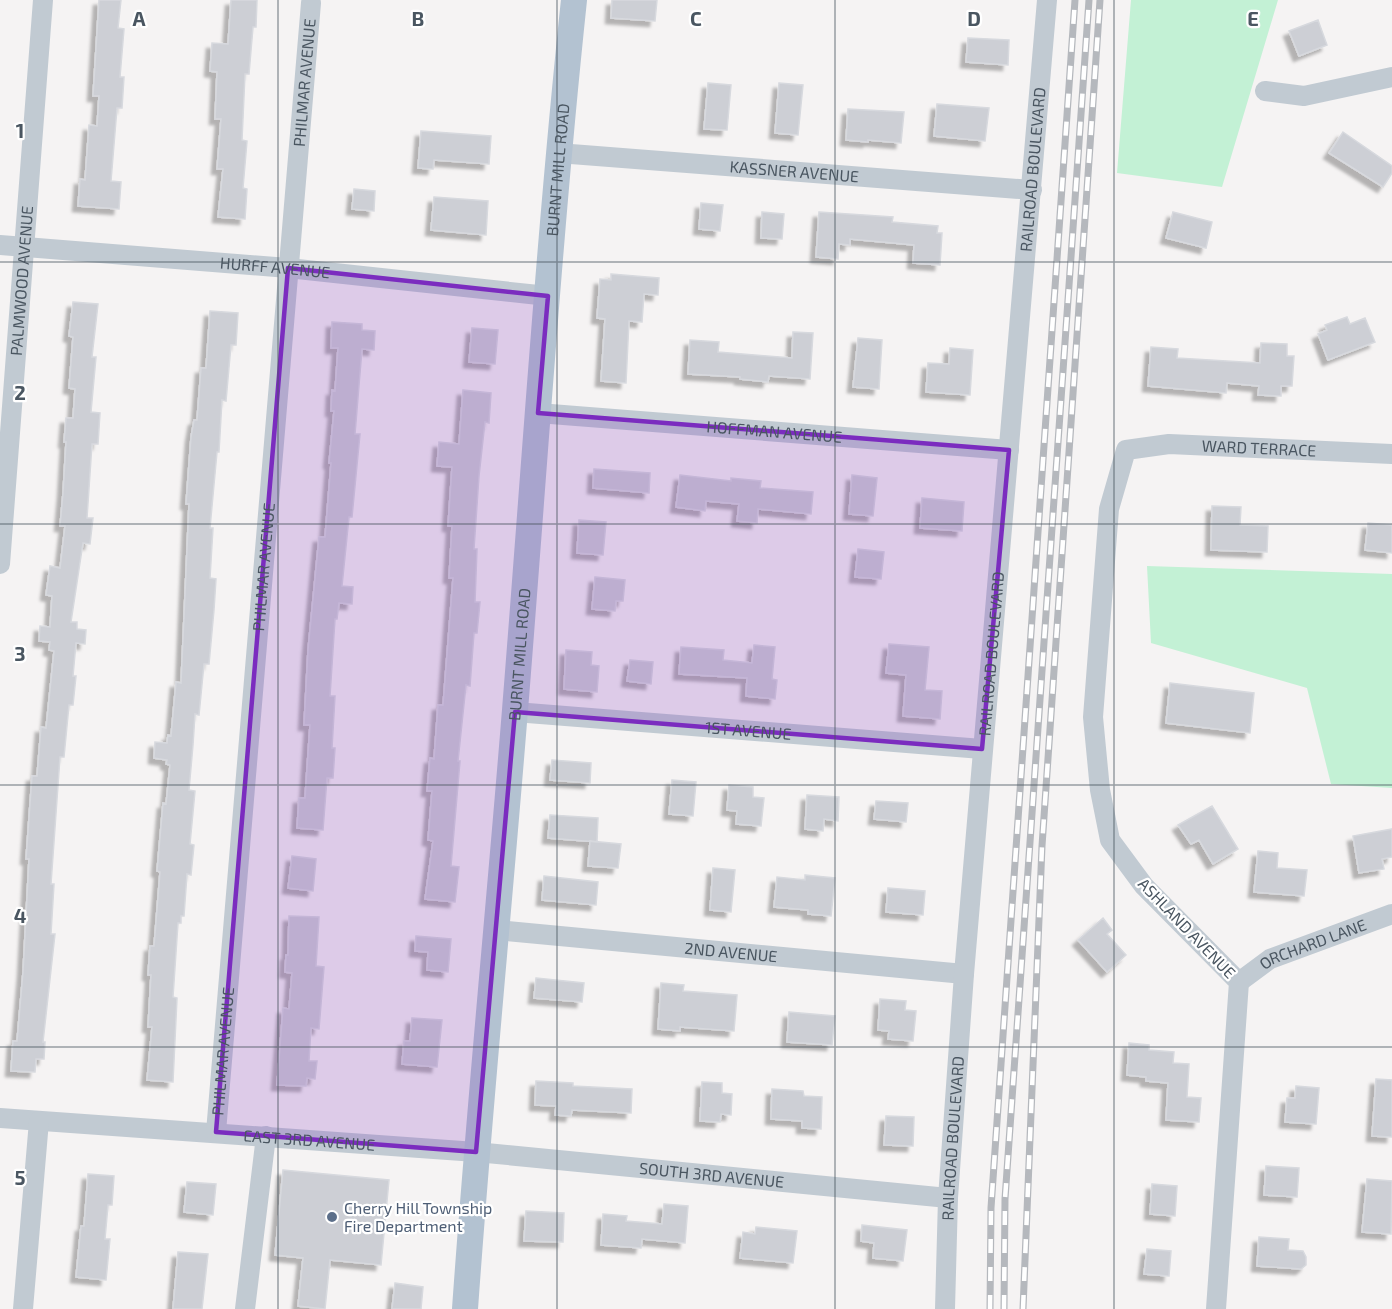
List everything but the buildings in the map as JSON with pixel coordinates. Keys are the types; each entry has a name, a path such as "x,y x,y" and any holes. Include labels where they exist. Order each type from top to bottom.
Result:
{"main road":[{"name":"BURNT MILL ROAD","path":"465,1309 476,1152 515,712 558,153 574,0"}],"street":[{"name":"PALMWOOD AVENUE","path":"0,564 43,0"},
{"name":"RAILROAD BOULEVARD","path":"945,1309 948,1198 964,974 1047,0"},
{"name":"PHILMAR AVENUE","path":"216,1132 311,3"},
{"path":"1265,91 1304,96 1392,77"},
{"name":"KASSNER AVENUE","path":"558,153 1032,190"},
{"name":"HURFF AVENUE","path":"0,245 288,268 548,296"},
{"name":"HOFFMAN AVENUE","path":"538,413 1009,450"},
{"name":"WARD TERRACE","path":"1126,450 1169,444 1392,454"},
{"name":"ASHLAND AVENUE","path":"1126,450 1110,509 1093,717 1100,790 1110,840 1144,886 1239,982 1216,1309"},
{"name":"1ST AVENUE","path":"515,712 982,749"},
{"name":"ORCHARD LANE","path":"1239,982 1270,959 1392,914"},
{"name":"2ND AVENUE","path":"496,930 964,974"},
{"name":"EAST 3RD AVENUE","path":"0,1118 476,1152"},
{"path":"23,1309 39,1121"},
{"path":"245,1309 266,1136"},
{"name":"SOUTH 3RD AVENUE","path":"476,1152 948,1198"}],"highlighted area":[{"path":"288,268 548,296 538,413 1009,450 982,749 515,712 476,1152 216,1132"}],"green space":[{"path":"1131,0 1278,0 1222,187 1117,173"},
{"path":"1147,566 1392,574 1392,788 1331,784 1307,688 1151,643"}],"railway":[{"path":"990,1309 991,1208 1075,0"},
{"path":"1004,1309 1005,1199 1089,0"},
{"path":"1023,1309 1042,846 1100,0"}],"place":[{"name":"Cherry Hill Township Fire Department","path":"332,1217"}]}
